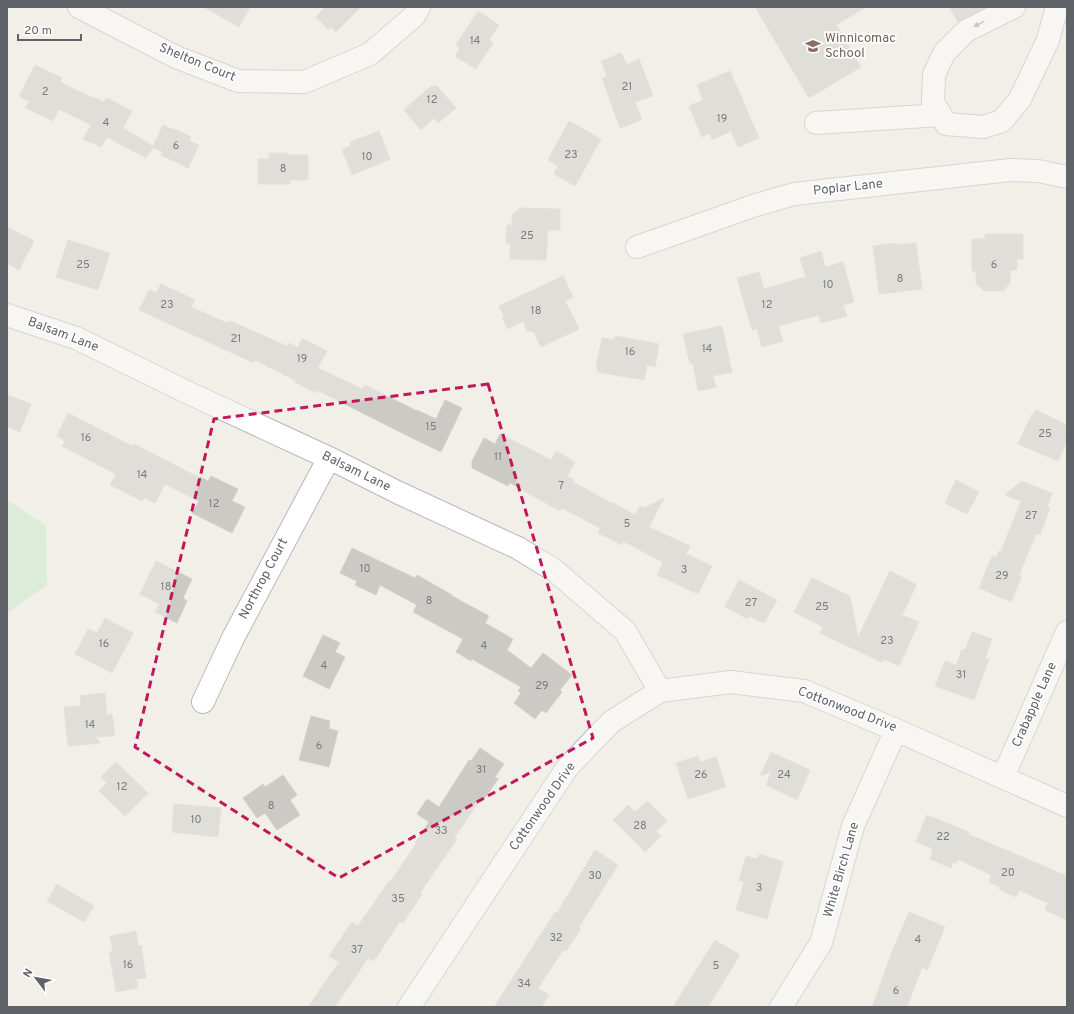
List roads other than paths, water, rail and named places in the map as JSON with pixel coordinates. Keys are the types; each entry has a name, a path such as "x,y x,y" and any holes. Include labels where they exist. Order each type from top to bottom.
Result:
{"street":[{"name":"Shelton Court","path":"79,7 176,57 238,81 304,82 370,54 414,16 419,7"},
{"path":"1014,7 966,31 944,53 934,75 933,102 946,124 982,127 1002,121 1020,99 1048,40 1057,7"},
{"path":"816,123 941,114"},
{"name":"Poplar Lane","path":"637,247 756,205 794,194 1010,170 1038,170 1067,177"},
{"name":"Balsam Lane","path":"7,314 76,338 329,458 399,493 518,548 554,570 625,631 660,691"},
{"name":"Northrop Court","path":"203,702 233,638 329,458"},
{"name":"Crabapple Lane","path":"1003,777 1067,632"},
{"name":"Cottonwood Drive","path":"409,1007 567,768 610,722 660,691 731,682 804,690 1067,806"},
{"name":"White Birch Lane","path":"781,1007 821,943 853,826 896,730"}],"place":[{"name":"Winnicomac School","path":"813,46"}]}
